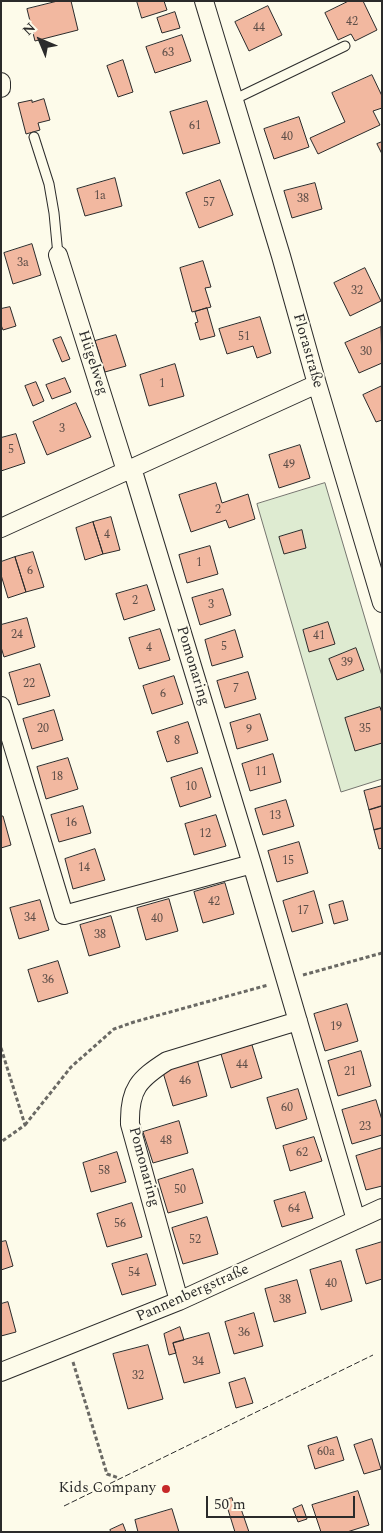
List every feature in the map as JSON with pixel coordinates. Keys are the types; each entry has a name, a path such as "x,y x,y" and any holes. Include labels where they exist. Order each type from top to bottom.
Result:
{"street":[{"name":"Florastraße","path":"204,1 382,602"},
{"path":"1,82 1,88"},
{"name":"Hügelweg","path":"58,255 129,469"},
{"path":"1,528 317,384"},
{"name":"Pomonaring","path":"129,469 252,864 356,1220"},
{"path":"1,706 64,915 252,864"},
{"name":"Pomonaring","path":"179,1301 130,1124 130,1105 136,1088 148,1073 167,1061 298,1021"},
{"name":"Pannenbergstraße","path":"1,1372 69,1347 179,1301 382,1208"}],"lane":[{"path":"232,100 345,46"},
{"path":"34,137 54,212 58,255"}],"path":[{"path":"1,1142 25,1125 71,1067 114,1029 382,953"},
{"path":"1,1048 25,1125"},
{"path":"69,1347 107,1474 119,1478"}],"green space":[{"path":"325,483 382,676 382,779 341,792 257,504"}],"building":[{"path":"58,1 71,1 78,30 35,41 27,9"},
{"path":"137,1 164,1 167,10 142,18"},
{"path":"349,1 363,1 377,30 355,41 351,34 338,40 325,13"},
{"path":"268,6 282,35 249,51 235,22"},
{"path":"175,12 180,28 162,33 157,18"},
{"path":"182,35 191,61 155,73 146,47"},
{"path":"123,60 133,92 118,97 107,66"},
{"path":"372,75 382,96 382,108 373,111 380,125 318,154 310,138 345,122 332,93"},
{"path":"44,99 50,120 38,123 40,130 26,134 18,103"},
{"path":"207,101 220,143 183,154 170,112"},
{"path":"299,117 309,147 274,159 264,129"},
{"path":"382,142 382,154 377,144"},
{"path":"115,178 122,206 85,216 77,189"},
{"path":"220,180 233,215 199,228 186,193"},
{"path":"315,183 322,209 292,218 284,191"},
{"path":"32,244 41,275 13,284 4,253"},
{"path":"203,261 211,287 205,288 211,307 192,312 180,268"},
{"path":"365,268 381,301 350,316 334,283"},
{"path":"10,307 16,326 3,330 1,325 1,309"},
{"path":"207,308 215,336 200,340 195,323 198,322 195,312"},
{"path":"260,317 271,353 257,358 253,346 227,354 219,329"},
{"path":"381,327 382,363 359,373 345,343"},
{"path":"116,335 126,366 105,372 95,341"},
{"path":"61,337 70,359 62,362 53,340"},
{"path":"175,364 184,396 149,406 140,375"},
{"path":"65,378 71,392 52,399 46,385"},
{"path":"36,382 44,401 33,406 25,386"},
{"path":"382,386 382,420 376,422 363,395"},
{"path":"76,403 91,437 47,455 33,422"},
{"path":"16,434 25,463 1,471 1,438"},
{"path":"300,445 310,478 279,488 269,455"},
{"path":"216,483 222,503 248,494 255,519 229,528 226,520 191,532 179,495"},
{"path":"111,517 120,550 103,554 93,522"},
{"path":"93,522 103,554 85,560 76,528"},
{"path":"302,530 306,548 284,554 279,537"},
{"path":"210,546 218,574 187,583 179,555"},
{"path":"33,552 44,587 26,592 15,557"},
{"path":"15,557 26,592 8,598 1,575 1,562"},
{"path":"147,585 155,610 124,620 116,594"},
{"path":"223,589 231,615 200,625 192,598"},
{"path":"27,618 35,647 4,657 1,647 1,625"},
{"path":"328,622 335,644 309,652 303,630"},
{"path":"160,629 170,660 139,669 129,638"},
{"path":"235,630 243,657 212,666 205,640"},
{"path":"356,648 364,670 337,680 329,659"},
{"path":"40,664 50,696 18,705 9,673"},
{"path":"248,672 256,699 225,708 217,681"},
{"path":"174,676 183,704 152,714 143,686"},
{"path":"380,707 382,713 382,743 355,751 345,718"},
{"path":"54,710 63,740 32,749 23,719"},
{"path":"260,714 268,740 237,749 230,723"},
{"path":"188,722 198,753 167,762 157,732"},
{"path":"273,754 281,782 250,791 242,764"},
{"path":"68,758 78,789 46,799 37,767"},
{"path":"202,768 211,797 180,807 171,778"},
{"path":"382,786 382,806 369,810 364,791"},
{"path":"286,800 294,826 263,835 255,809"},
{"path":"83,806 91,833 59,842 51,815"},
{"path":"382,806 382,828 374,830 369,810"},
{"path":"216,815 226,846 194,855 185,824"},
{"path":"1,816 3,816 11,845 1,848"},
{"path":"382,828 382,848 379,849 374,830"},
{"path":"299,842 308,873 277,882 268,851"},
{"path":"95,849 105,880 73,889 65,859"},
{"path":"225,883 234,914 203,923 194,892"},
{"path":"314,891 323,923 292,932 283,901"},
{"path":"169,899 178,931 146,940 137,908"},
{"path":"40,900 49,930 19,939 10,908"},
{"path":"343,901 348,920 334,924 329,905"},
{"path":"111,916 120,947 89,956 80,925"},
{"path":"58,961 68,993 38,1002 28,970"},
{"path":"347,1004 358,1041 325,1051 314,1014"},
{"path":"252,1045 262,1078 231,1088 221,1054"},
{"path":"361,1051 371,1086 338,1096 328,1061"},
{"path":"197,1059 207,1096 173,1106 162,1069"},
{"path":"298,1089 307,1119 276,1129 267,1098"},
{"path":"376,1100 382,1120 382,1135 352,1144 342,1110"},
{"path":"179,1121 188,1153 153,1163 143,1132"},
{"path":"314,1137 322,1161 290,1171 283,1146"},
{"path":"382,1148 382,1186 366,1190 356,1156"},
{"path":"117,1152 126,1182 91,1192 83,1163"},
{"path":"193,1169 203,1203 168,1213 158,1180"},
{"path":"305,1192 313,1218 282,1227 274,1201"},
{"path":"132,1203 142,1237 107,1247 97,1214"},
{"path":"207,1217 218,1254 183,1264 172,1228"},
{"path":"6,1241 13,1266 1,1270 1,1242"},
{"path":"382,1242 382,1279 366,1284 356,1250"},
{"path":"147,1254 156,1285 122,1295 112,1264"},
{"path":"341,1261 352,1301 321,1310 310,1270"},
{"path":"297,1280 306,1313 274,1322 265,1289"},
{"path":"8,1302 16,1332 1,1336 1,1304"},
{"path":"254,1313 263,1346 234,1354 225,1322"},
{"path":"180,1327 184,1340 173,1343 176,1353 169,1355 164,1334"},
{"path":"209,1333 220,1373 184,1383 173,1343"},
{"path":"148,1345 163,1399 128,1409 113,1354"},
{"path":"245,1378 253,1403 236,1408 229,1383"},
{"path":"337,1437 344,1460 315,1469 308,1446"},
{"path":"372,1439 381,1469 364,1474 354,1445"},
{"path":"358,1491 369,1525 347,1532 321,1532 312,1505"},
{"path":"232,1498 234,1505 239,1503 249,1532 235,1532 225,1500"},
{"path":"302,1505 307,1519 298,1522 293,1509"},
{"path":"172,1509 179,1532 138,1532 135,1520"},
{"path":"123,1524 126,1532 111,1532 110,1530"}],"fence":[{"path":"64,1506 373,1355"}],"place":[{"name":"Kids Company","path":"166,1489"}]}
